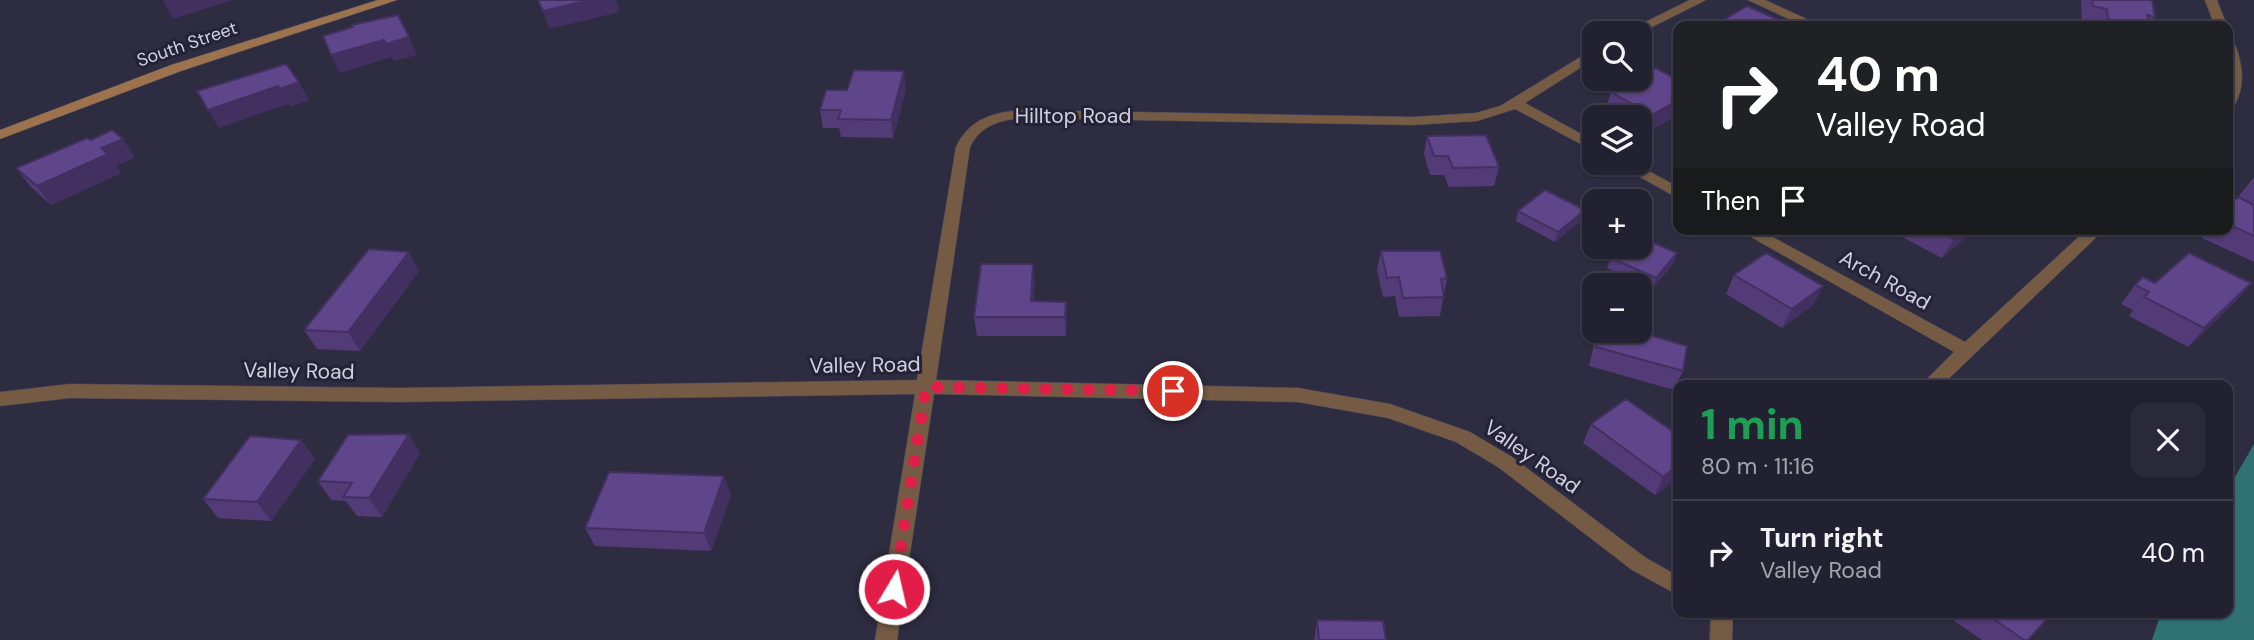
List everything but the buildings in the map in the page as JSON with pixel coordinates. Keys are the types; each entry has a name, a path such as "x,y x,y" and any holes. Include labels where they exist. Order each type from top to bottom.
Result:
{"main road":[{"name":"South Street","path":"0,135 210,56 391,0"}],"street":[{"path":"1652,23 1700,0"},
{"path":"1754,0 1803,21"},
{"path":"2211,0 2219,21"},
{"name":"Hilltop Road","path":"886,640 962,147 970,132 985,121 1010,114 1036,113 1438,121 1477,117 1516,104 1582,61"},
{"path":"2233,61 2237,75 2233,93"},
{"path":"1516,104 1582,140"},
{"path":"1645,175 1673,190"},
{"name":"Arch Road","path":"1756,235 1966,351"},
{"path":"1935,380 2091,235"},
{"name":"Valley Road","path":"0,399 70,391 399,395 926,387 1276,393 1343,401 1390,411 1440,428 1484,448 1639,564 1673,583"},
{"path":"1721,640 1722,618"}],"shaded area":[{"path":"2254,444 2254,640 2152,640 2159,618 2233,618 2233,480"}],"route":[{"path":"894,589 926,387 1173,391"}]}
